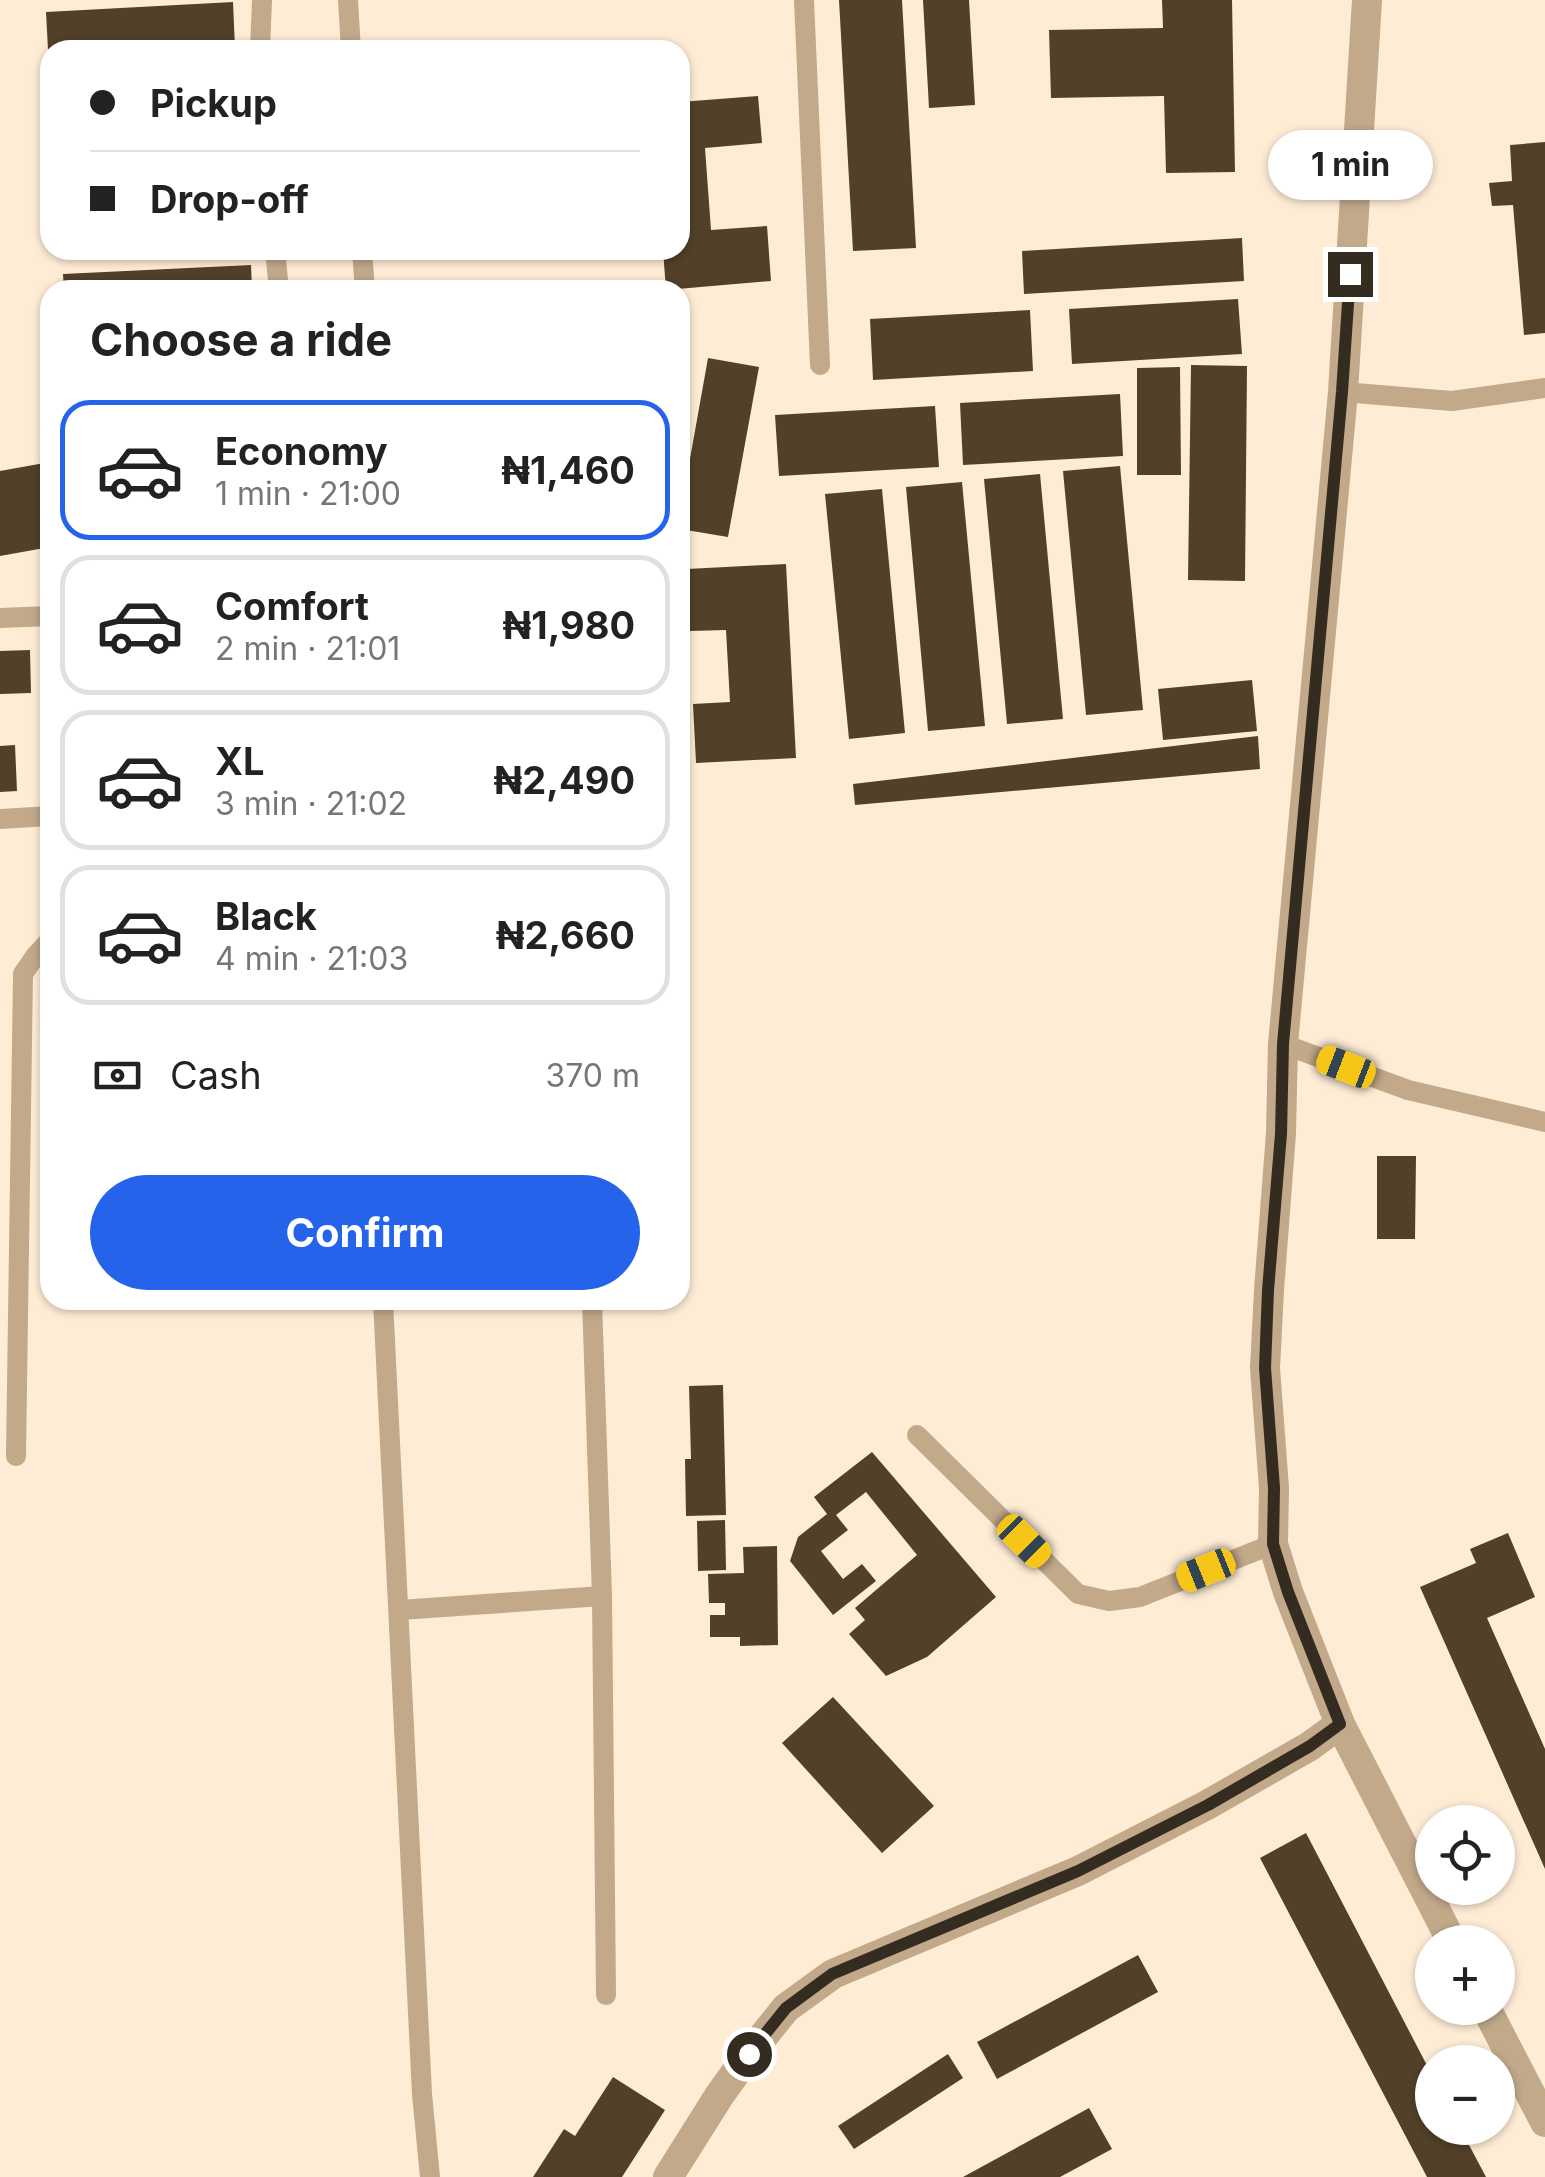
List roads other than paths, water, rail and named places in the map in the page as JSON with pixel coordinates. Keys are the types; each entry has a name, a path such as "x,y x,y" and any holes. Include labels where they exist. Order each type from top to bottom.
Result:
{"street":[{"path":"1367,0 1342,392 1283,1044 1265,1368 1274,1488 1273,1544 1288,1592 1340,1724 1443,1925"},
{"path":"668,2177 749,2054 786,2008 832,1974 1078,1871 1208,1805 1310,1746 1340,1724"},
{"path":"1495,2025 1545,2122"}],"lane":[{"path":"260,40 262,0"},
{"path":"348,0 350,40"},
{"path":"804,0 820,366"},
{"path":"1342,392 1452,401 1545,388"},
{"path":"0,618 40,616"},
{"path":"0,820 40,817"},
{"path":"16,1456 23,974 40,951"},
{"path":"1283,1044 1408,1090 1545,1122"},
{"path":"385,1310 422,2094 430,2177"},
{"path":"592,1310 602,1596 606,1995"},
{"path":"917,1435 1078,1594 1109,1601 1140,1597 1273,1544"},
{"path":"400,1610 602,1596"}]}
